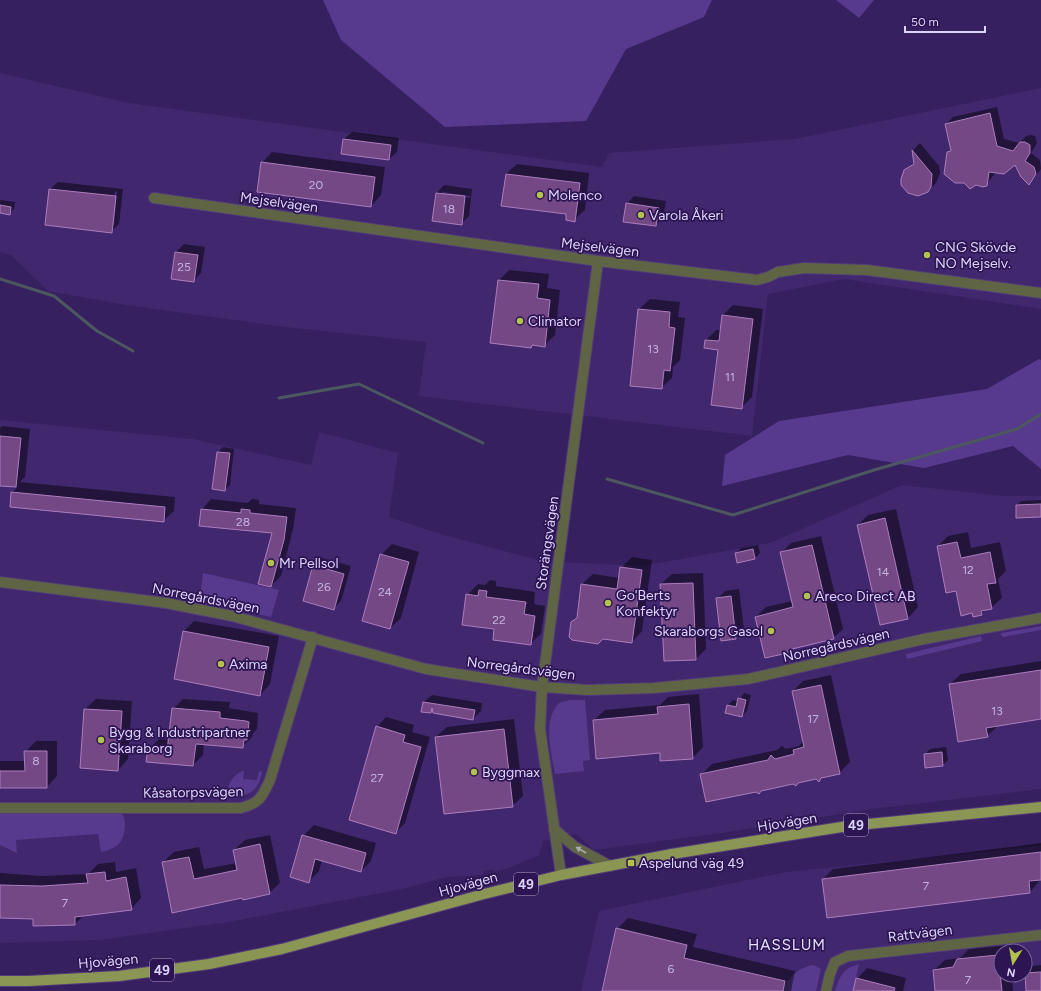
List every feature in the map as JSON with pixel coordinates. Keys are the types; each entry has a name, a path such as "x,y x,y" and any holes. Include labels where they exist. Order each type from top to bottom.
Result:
{"main road":[{"name":"Hjovägen","path":"0,981 29,981 119,976 209,964 282,949 484,894 610,866 848,826 1041,807"}],"street":[{"name":"Mejselvägen","path":"154,198 598,261 757,280 778,272 804,268 867,270 1041,294"},
{"name":"Storängsvägen","path":"561,876 540,728 542,687 598,261"},
{"name":"Norregårdsvägen","path":"0,582 166,603 232,616 426,669 542,687 588,690 636,689 726,682 798,668 924,639 1041,618"},
{"name":"Kåsatorpsvägen","path":"0,808 241,808 260,800 270,780 313,637"},
{"path":"554,829 575,847 610,866"},
{"name":"Rattvägen","path":"826,991 830,974 835,962 848,956 1041,935"}],"shaded area":[{"path":"323,0 712,0 704,17 626,49 586,121 445,127 341,40"},
{"path":"836,0 874,0 859,18"},
{"path":"0,73 129,103 602,167 609,153 795,139 1041,88 1041,309 844,279 768,294 752,436 419,396 426,342 285,327 126,305 48,291 11,255 0,252"},
{"path":"1039,359 1041,360 1041,469 1013,446 924,468 848,455 722,486 725,455 779,421 987,389"},
{"path":"0,420 193,439 311,465 319,432 398,453 389,517 444,535 542,561 642,566 770,543 902,485 1004,496 1041,496 1041,789 872,809 722,833 594,850 576,834 543,841 539,855 509,868 495,872 492,870 485,871 482,875 447,877 402,889 229,922 99,940 0,943"},
{"path":"203,573 279,590 271,617 203,602 200,599"},
{"path":"1041,626 1041,630 1003,637 1001,635 1001,633"},
{"path":"981,636 982,641 907,659 906,654"},
{"path":"570,700 585,700 590,760 583,761 584,771 555,774 550,746 549,727 554,710 559,703"},
{"path":"244,771 243,779 257,780 259,771 262,772 260,780 254,790 244,795 225,798 233,778 240,772"},
{"path":"0,814 122,814 125,827 121,841 115,847 101,852 98,834 16,840 17,853 0,845"},
{"path":"1041,846 1041,991 581,991 599,911 786,872"},
{"path":"859,964 853,991 835,991 838,981 843,973 849,968"},
{"path":"814,965 821,969 816,991 783,991 787,982 799,970"}],"building":[{"path":"990,113 997,146 1013,151 1020,142 1025,142 1030,145 1030,153 1025,161 1034,167 1036,174 1029,185 1021,177 1015,165 1004,174 989,172 987,186 983,187 976,185 970,189 964,183 955,183 944,174 947,152 951,151 945,124"},
{"path":"343,139 391,145 389,160 341,154"},
{"path":"912,150 932,174 931,187 928,192 918,196 908,193 901,185 904,170 914,164"},
{"path":"261,162 375,177 371,207 257,192"},
{"name":"Molenco","path":"506,174 580,183 575,222 566,220 566,214 501,206"},
{"path":"49,189 116,196 112,233 45,225"},
{"path":"436,193 465,196 462,225 432,221"},
{"name":"Varola Åkeri","path":"626,203 659,208 656,226 623,222"},
{"path":"0,205 11,207 10,215 0,213"},
{"path":"175,252 198,255 194,282 171,279"},
{"name":"Climator","path":"498,280 539,284 537,298 550,300 545,347 532,345 531,348 490,343"},
{"path":"638,309 670,312 669,327 675,328 670,371 664,370 662,389 630,386"},
{"path":"722,315 753,319 742,409 711,405 718,350 704,348 705,340 719,341"},
{"path":"0,436 21,438 16,487 0,486"},
{"path":"217,452 230,453 225,491 212,489"},
{"path":"11,492 165,507 164,522 10,507"},
{"path":"1041,504 1041,517 1016,518 1016,505"},
{"path":"201,509 241,513 241,509 250,510 250,513 287,517 284,540 271,587 258,584 272,533 199,526"},
{"path":"885,518 908,619 880,625 857,525"},
{"path":"957,542 961,558 990,552 996,583 987,584 992,609 981,611 982,615 973,617 972,613 961,616 956,591 946,593 937,546"},
{"name":"Areco Direct AB","path":"812,545 834,639 788,650 788,653 765,658 755,617 793,607 780,552"},
{"path":"753,549 755,559 737,563 735,553"},
{"path":"380,554 409,562 390,629 362,621"},
{"path":"313,565 344,574 334,610 303,601"},
{"name":"Go'Berts Konfektyr","path":"620,567 642,570 632,643 603,639 598,644 572,640 569,637 571,622 577,618 581,584 617,589"},
{"path":"693,583 696,660 664,661 660,584"},
{"path":"479,590 487,591 486,597 526,602 524,614 535,616 531,645 493,640 494,629 462,625 466,594 478,596"},
{"path":"731,596 736,639 721,641 716,598"},
{"name":"Axima","path":"183,631 269,647 260,696 174,679"},
{"path":"1041,670 1041,719 986,728 988,737 958,742 949,684"},
{"path":"821,685 840,774 821,778 819,782 816,779 798,783 796,786 793,784 761,791 759,794 756,792 706,802 700,774 768,760 771,755 775,759 794,754 793,750 804,747 792,691"},
{"path":"738,698 746,700 742,717 725,713 727,705 736,707"},
{"path":"423,702 475,710 473,720 433,713 432,708 431,713 421,712"},
{"path":"689,704 693,759 660,761 660,753 596,759 593,720 658,714 657,707"},
{"path":"172,708 220,712 220,718 249,722 247,740 244,740 243,748 196,744 193,766 146,762 148,749 167,751"},
{"name":"Bygg & Industripartner Skaraborg","path":"84,709 122,711 118,771 80,768"},
{"path":"376,726 405,735 403,742 421,747 396,834 349,820"},
{"name":"Byggmax","path":"504,729 513,807 444,814 435,737"},
{"path":"24,751 47,751 47,788 0,788 0,771 25,771"},
{"path":"942,752 943,766 925,768 924,754"},
{"path":"302,835 366,853 361,872 315,859 309,883 290,877"},
{"path":"260,844 270,894 243,900 242,898 172,913 162,862 189,857 194,879 237,870 233,850"},
{"path":"1041,852 1041,880 1029,881 1030,893 827,918 822,879"},
{"path":"105,872 106,881 126,877 132,910 75,917 75,925 33,926 33,919 0,918 0,885 42,886 88,883 86,874"},
{"path":"616,928 687,945 684,958 785,981 783,991 602,991"},
{"path":"993,955 993,983 1001,983 1002,991 935,991 933,970 953,967 957,959"},
{"path":"1033,972 1041,972 1041,991 1026,991 1026,983 1033,983"},
{"path":"856,978 895,988 894,991 853,991"}],"waterway":[{"path":"0,279 54,296 97,331 133,351"},
{"path":"279,398 359,384 483,443"},
{"path":"607,479 733,515 874,470 1017,429 1041,414"}],"place":[{"name":"Molenco","path":"540,195"},
{"name":"Varola Åkeri","path":"641,215"},
{"name":"CNG Skövde NO Mejselv.","path":"927,255"},
{"name":"Climator","path":"520,321"},
{"name":"Mr Pellsol","path":"271,563"},
{"name":"Areco Direct AB","path":"807,596"},
{"name":"Go'Berts Konfektyr","path":"608,603"},
{"name":"Skaraborgs Gasol","path":"771,631"},
{"name":"Axima","path":"221,664"},
{"name":"Bygg & Industripartner Skaraborg","path":"101,740"},
{"name":"Byggmax","path":"474,772"},
{"name":"Aspelund väg 49","path":"631,863"}],"district":[{"name":"HASSLUM","path":"787,945"}]}
